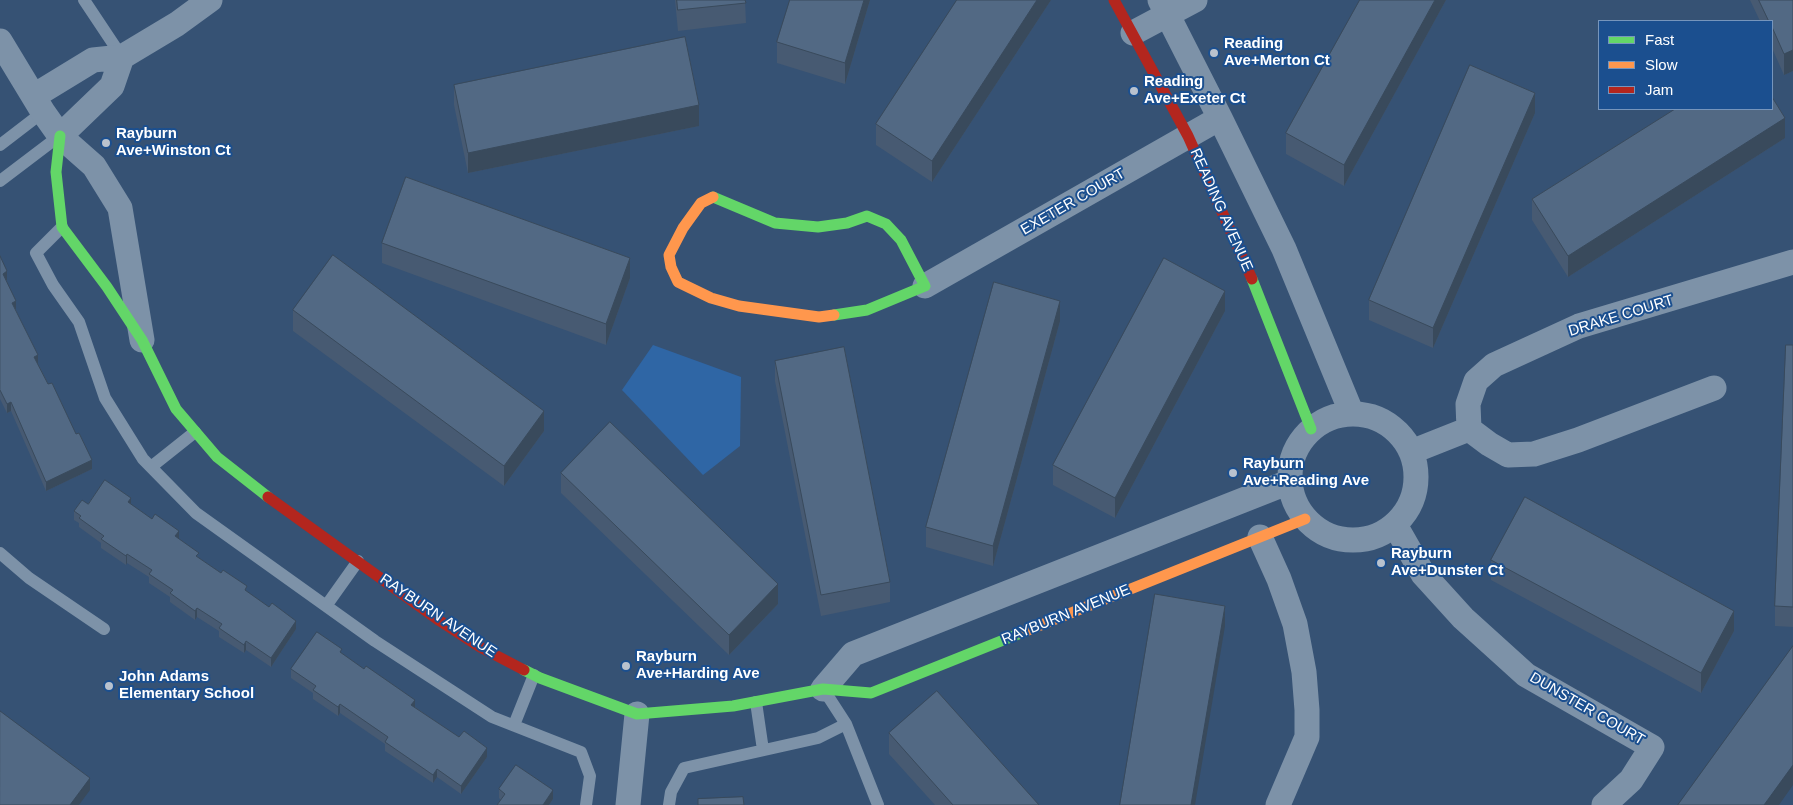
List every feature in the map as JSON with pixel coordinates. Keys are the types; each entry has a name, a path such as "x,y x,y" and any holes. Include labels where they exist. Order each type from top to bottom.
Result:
{"street":[{"path":"39,104 93,60 122,57 177,24 210,0"},
{"name":"READING AVENUE","path":"1114,0 1188,136 1262,301 1311,429"},
{"path":"1133,33 1164,7 1195,0"},
{"path":"1164,7 1284,249 1352,414"},
{"name":"RAYBURN AVENUE","path":"0,41 60,136 94,166 120,208 142,340"},
{"path":"62,227 56,172 60,136 112,86 122,57"},
{"name":"EXETER COURT","path":"925,286 900,240 886,224 867,216 847,223 818,227 775,223 713,197 701,203 683,228 668,255 678,282 711,298 740,306 819,317 867,310 910,294 925,286 1220,118"},
{"name":"RAYBURN AVENUE","path":"62,227 107,287 142,340 176,409 217,457 243,478 480,647 534,675 637,714 733,706 824,689 871,693 1305,518"},
{"name":"DRAKE COURT","path":"1469,429 1468,404 1476,381 1494,365 1580,326 1793,262"},
{"path":"1411,452 1469,429 1508,455 1534,454 1578,440 1714,388"},
{"path":"1352,414 1367,415 1385,422 1401,435 1411,452 1416,472 1415,491 1407,510 1395,524 1378,535 1359,540 1339,539 1320,531 1305,518 1294,502 1290,482 1291,462 1298,444 1311,429 1328,418 1352,414"},
{"path":"824,689 853,654 1290,482"},
{"name":"DUNSTER COURT","path":"1395,524 1423,574 1463,618 1526,675 1652,747 1631,780 1604,805"},
{"path":"1260,537 1296,624 1304,672 1307,710 1307,737 1278,805"},
{"path":"628,805 637,714"}],"lane":[{"path":"84,0 122,57"},
{"path":"0,145 39,104"},
{"path":"0,181 60,136"},
{"path":"62,227 36,253 53,285 79,322 105,398 143,458 151,467 196,513 375,641 492,717 580,752 590,776 586,805"},
{"path":"151,467 195,432"},
{"path":"0,553 29,578 104,630"},
{"path":"326,606 358,561"},
{"path":"514,725 534,675"},
{"path":"824,689 846,724 878,805"},
{"path":"756,702 763,750"},
{"path":"669,805 671,792 684,768 818,738 846,724"}],"shaded area":[{"path":"653,345 741,377 740,446 703,475 622,390"}],"building":[{"path":"677,0 745,0 746,3 678,10"},
{"path":"790,0 864,0 845,63 777,42"},
{"path":"957,0 1037,0 932,161 876,124"},
{"path":"1360,0 1435,0 1344,165 1286,133"},
{"path":"1759,0 1793,0 1793,50 1784,54 1773,29 1773,20 1769,20"},
{"path":"685,37 699,105 468,153 454,85"},
{"path":"1470,65 1535,93 1433,328 1369,300"},
{"path":"1773,99 1785,118 1568,256 1532,199 1673,110 1773,110"},
{"path":"406,177 630,258 606,324 382,243"},
{"path":"333,255 544,411 504,466 293,310"},
{"path":"0,256 7,271 3,274 16,301 12,303 38,355 34,357 48,384 52,383 76,434 79,433 92,460 46,482 11,402 7,404 0,390"},
{"path":"1164,258 1225,291 1115,498 1053,465"},
{"path":"994,282 1060,301 993,546 926,527"},
{"path":"1786,345 1793,345 1793,607 1775,606"},
{"path":"844,347 890,582 821,595 775,361"},
{"path":"610,422 778,584 729,635 561,473"},
{"path":"105,480 131,498 128,502 152,519 155,514 179,531 175,536 199,553 196,556 221,573 223,570 247,586 245,590 269,607 272,603 296,621 271,658 246,641 244,645 219,628 222,624 197,608 195,611 170,593 173,590 149,574 152,570 127,554 126,556 101,539 104,536 79,518 81,516 74,511 82,500 88,504"},
{"path":"1525,497 1734,611 1701,673 1491,560"},
{"path":"1155,594 1225,606 1191,805 1120,805"},
{"path":"317,632 342,649 340,652 364,669 366,666 415,700 411,705 459,737 464,731 487,748 461,786 437,769 433,775 385,742 388,737 340,704 338,707 313,690 316,686 291,669"},
{"path":"1793,646 1793,765 1764,805 1678,805"},
{"path":"937,691 1039,805 953,805 889,733"},
{"path":"0,711 90,778 70,805 0,805"},
{"path":"516,765 553,790 543,805 497,805 505,794 499,789"},
{"path":"743,797 744,805 698,805 698,799"}],"traffic: fast":[{"path":"60,136 56,172 62,227 107,287 142,340 176,409 217,457 268,497"},
{"path":"713,197 775,223 818,227 847,223 867,216 886,224 901,240 925,286 867,310 834,315"},
{"path":"1252,279 1311,429"},
{"path":"524,670 540,678 637,714 733,706 823,689 871,693 1021,633"}],"traffic: slow":[{"path":"713,197 701,203 683,228 669,255 671,267 678,282 711,298 739,306 819,317 834,315"},
{"path":"1021,633 1305,519"}],"traffic: jam":[{"path":"1114,0 1188,136 1252,279"},
{"path":"268,497 440,621 480,647 524,670"}],"place":[{"name":"Reading Ave+Merton Ct","path":"1214,53"},
{"name":"Reading Ave+Exeter Ct","path":"1134,91"},
{"name":"Rayburn Ave+Winston Ct","path":"106,143"},
{"name":"Rayburn Ave+Reading Ave","path":"1233,473"},
{"name":"Rayburn Ave+Dunster Ct","path":"1381,563"},
{"name":"Rayburn Ave+Harding Ave","path":"626,666"},
{"name":"John Adams Elementary School","path":"109,686"}]}
